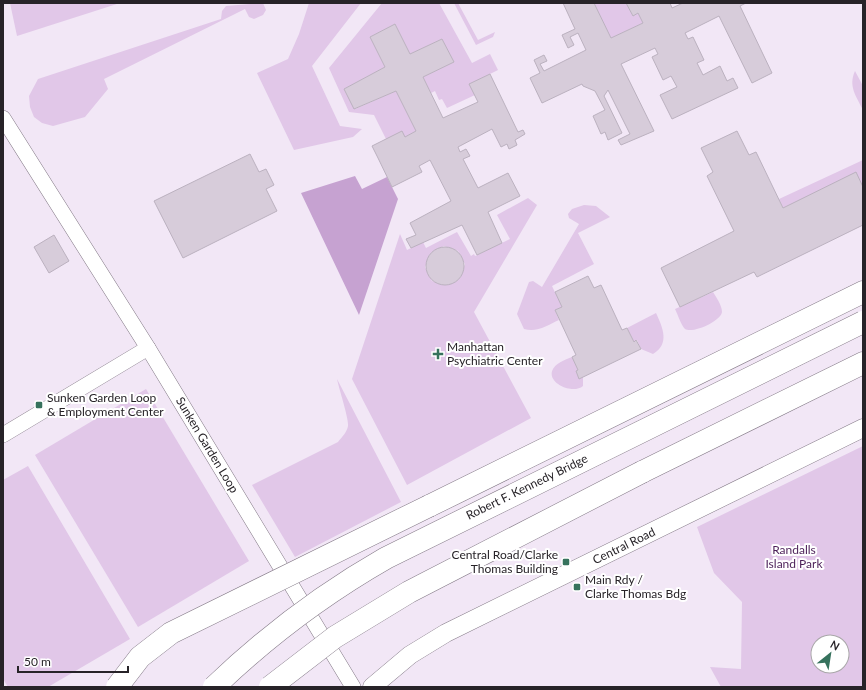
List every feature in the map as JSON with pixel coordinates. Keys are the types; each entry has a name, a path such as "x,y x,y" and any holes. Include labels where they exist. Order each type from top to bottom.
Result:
{"highway":[{"path":"117,687 131,667 145,653 160,640 182,626 310,565 863,292"},
{"name":"Robert F. Kennedy Bridge","path":"214,687 235,667 293,619 325,595 386,558 863,322"},
{"path":"270,687 335,637 409,592 642,472 863,363"}],"street":[{"name":"Sunken Garden Loop","path":"3,118 148,348 353,687"},
{"path":"3,436 148,348"},
{"name":"Central Road","path":"372,687 410,655 446,633 863,428"}],"green space":[{"path":"10,3 120,3 17,36"},
{"path":"263,3 266,10 263,15 254,19 249,17 245,9 104,79 108,89 85,117 53,126 42,123 34,117 30,107 29,96 38,79 221,19 222,11 226,6"},
{"path":"309,3 361,3 312,66 340,126 362,129 353,137 294,150 257,73 288,59 299,34"},
{"path":"382,3 439,3 472,63 490,54 498,70 470,84 475,95 447,108 442,99 439,100 435,91 431,93 423,77 454,62 442,39 410,54 395,24 370,37 385,67 344,89 355,109 396,91 416,131 405,137 386,139 374,115 349,112 329,68"},
{"path":"454,3 458,3 478,40 495,32 493,37 476,45"},
{"path":"594,3 626,3 633,16 638,13 643,23 611,38"},
{"path":"855,71 863,86 863,110 854,91 852,81"},
{"path":"863,160 863,187 856,173 783,208 779,199"},
{"path":"528,198 537,205 474,312 531,418 407,485 352,379 400,234 407,250 423,242 426,248 457,232 471,256 474,254 475,256 510,239 497,215","holes":["444,246 458,251 465,264 460,278 447,285 432,281 425,267 431,253"]},
{"path":"584,205 596,206 610,217 578,233 594,264 552,286 562,307 555,310 559,320 538,329 524,329 517,314 529,282 533,281 542,287 579,224 569,218 568,214 572,209"},
{"path":"713,292 721,307 722,312 720,316 706,326 694,330 685,329 675,309"},
{"path":"656,313 664,335 662,345 653,354 641,349 637,340 634,342 627,328"},
{"path":"572,357 578,370 576,371 579,379 583,377 583,386 577,389 569,389 562,386 555,382 552,376 553,370 559,363"},
{"path":"337,379 401,502 295,557 252,485 338,442 343,436 348,426 348,422"},
{"path":"146,389 249,561 138,627 35,455"},
{"name":"Randalls Island Park","path":"863,446 863,687 721,687 710,667 741,669 742,602 714,573 697,527"},
{"path":"28,466 130,639 48,687 8,687 3,679 3,480"}],"shaded area":[{"path":"355,176 362,189 387,177 398,199 359,315 301,193"}],"building":[{"path":"563,3 594,3 611,38 643,23 638,13 633,16 626,3 670,3 672,8 683,3 746,3 740,6 772,73 752,83 719,16 685,33 688,39 693,37 704,60 697,63 703,75 720,66 727,81 733,78 738,88 672,119 660,95 677,87 671,76 663,80 652,57 658,54 655,48 621,64 654,131 621,145 618,140 630,134 608,90 604,96 622,133 608,140 605,132 601,134 593,116 605,110 595,91 583,86 582,84 542,103 530,78 540,73 534,60 544,55 547,61 540,64 544,71 586,50 578,33 570,37 574,45 568,48 562,35 575,29"},
{"path":"395,24 410,54 442,39 454,62 423,77 443,118 478,102 469,84 490,74 518,132 523,130 525,134 515,140 517,145 509,149 507,144 501,147 492,129 458,147 460,152 466,149 470,156 463,159 478,188 508,173 520,196 488,212 502,243 477,255 462,225 411,248 406,239 416,235 410,223 451,201 430,160 419,166 422,172 392,187 372,146 402,131 405,137 416,131 396,91 354,109 344,89 385,67 370,37"},
{"path":"737,131 749,155 756,152 783,208 856,172 863,187 863,225 757,277 754,272 680,307 661,268 734,231 707,176 713,172 701,148"},
{"path":"250,154 259,172 266,169 274,185 266,189 277,211 183,258 154,201"},
{"path":"54,235 69,261 49,273 34,247"},
{"path":"445,247 458,253 464,266 458,279 445,285 432,279 426,266 432,253"},
{"path":"588,276 594,288 601,285 622,330 627,328 634,342 636,340 641,349 579,379 576,371 578,370 572,357 576,355 555,310 562,307 555,292"}],"place":[{"name":"Manhattan Psychiatric Center","path":"438,354"},
{"name":"Sunken Garden Loop & Employment Center","path":"39,405"},
{"name":"Central Road/Clarke Thomas Building","path":"566,562"},
{"name":"Main Rdy / Clarke Thomas Bdg","path":"577,587"}]}
